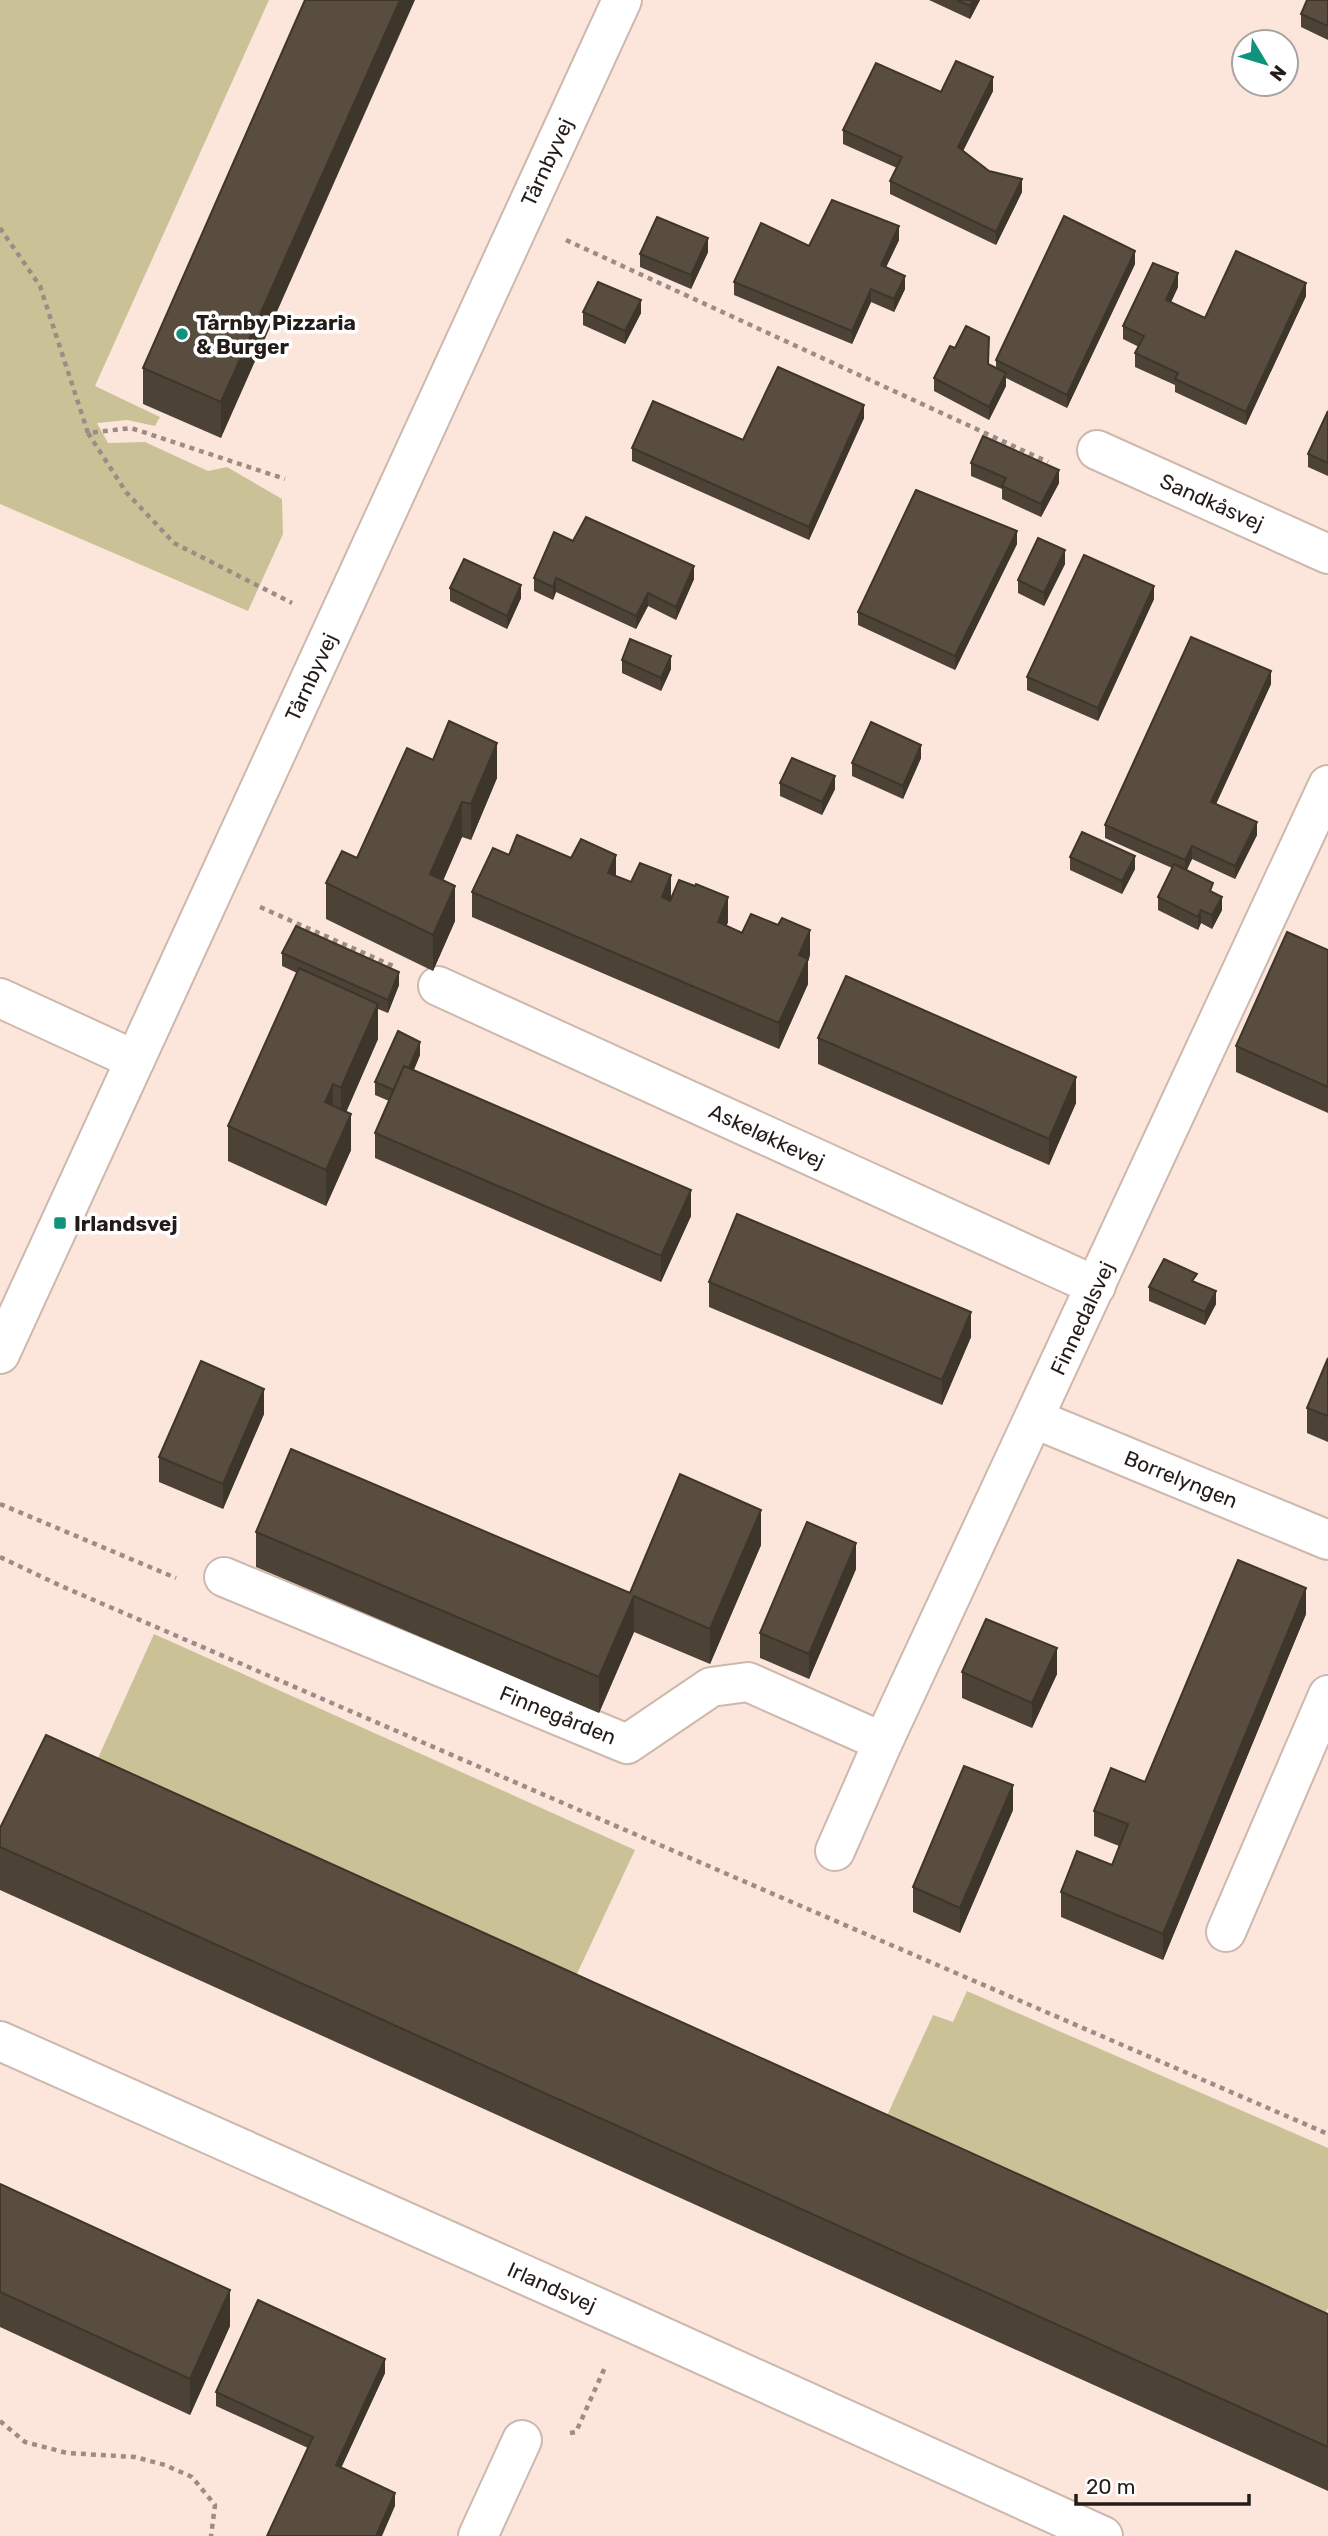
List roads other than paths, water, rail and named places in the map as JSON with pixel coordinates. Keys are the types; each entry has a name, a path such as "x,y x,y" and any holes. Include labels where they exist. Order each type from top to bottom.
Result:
{"street":[{"name":"Tårnbyvej","path":"0,1354 622,0"},
{"name":"Sandkåsvej","path":"1097,450 1328,554"},
{"name":"Finnedalsvej","path":"835,1851 883,1742 1328,785"},
{"name":"Askeløkkevej","path":"438,986 1096,1286"},
{"path":"0,998 135,1060"},
{"name":"Borrelyngen","path":"1035,1419 1328,1540"},
{"name":"Finnegården","path":"224,1577 627,1744 711,1687 748,1682 883,1742"},
{"path":"1226,1932 1328,1695"},
{"name":"Irlandsvej","path":"0,2041 626,2320 1065,2528 1103,2536"},
{"path":"478,2536 522,2440"}],"place":[{"name":"Tårnby Pizzaria & Burger","path":"182,334"},
{"name":"Irlandsvej","path":"60,1223"}]}
